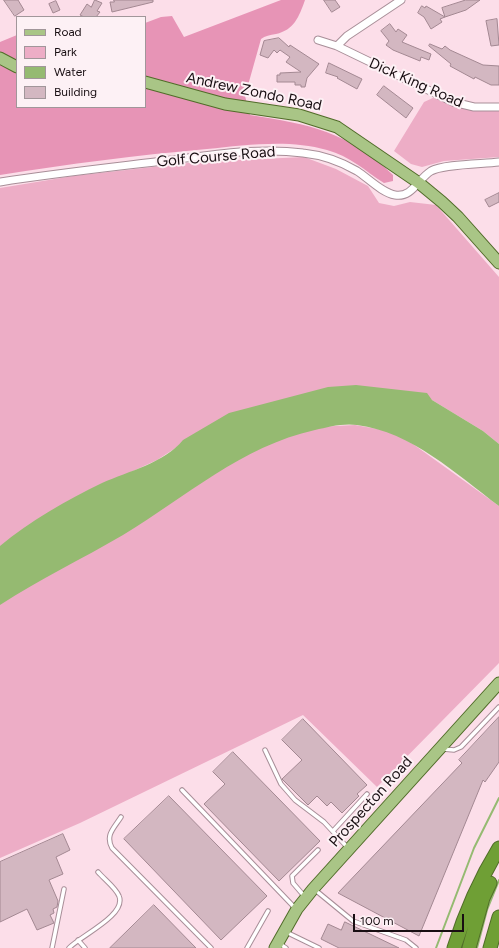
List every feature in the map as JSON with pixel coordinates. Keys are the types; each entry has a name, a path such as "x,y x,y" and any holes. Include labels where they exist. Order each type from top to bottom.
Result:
{"highway":[{"path":"454,948 461,927 488,866 499,848"},
{"path":"469,948 483,898 499,862"},
{"path":"490,948 499,917"}],"main road":[{"path":"0,58 16,66"},
{"name":"Andrew Zondo Road","path":"146,82 225,104 299,115 321,121 350,134 419,183 458,217 499,263"},
{"name":"Prospecton Road","path":"280,946 284,930 297,909 313,888 499,683"}],"street":[{"path":"337,46 347,36 401,0"},
{"name":"Dick King Road","path":"318,40 337,46 453,102 474,107 499,107"},
{"name":"Golf Course Road","path":"0,182 115,166 239,152 277,152 302,153 342,162 394,195 402,195 410,192 426,174 436,169 499,162"}],"lane":[{"path":"440,748 454,750 461,747 499,707"},
{"path":"265,750 281,784 295,800 333,831 349,849"},
{"path":"182,790 297,909"},
{"path":"333,831 367,794"},
{"path":"121,817 109,835 109,844 211,948"},
{"path":"306,898 293,883 292,876 318,850"},
{"path":"69,948 109,919 117,911 120,904 119,896 98,872"},
{"path":"313,888 353,921 406,940 413,944 416,948"},
{"path":"52,948 64,889"},
{"path":"247,948 268,911"},
{"path":"284,930 319,948"},
{"path":"78,940 85,948"}],"green space":[{"path":"435,97 466,108 499,110 499,157 444,161 422,167 411,164 394,151 424,102"},
{"path":"304,157 336,169 368,186 379,203 394,206 410,202 436,205 499,277 499,444 483,431 427,397 194,436 157,460 79,496 41,519 0,550 0,188 73,176 197,162"},
{"path":"355,425 389,431 413,444 499,506 499,663 377,787 303,715 80,823 0,858 0,600 184,489 277,437 315,427"}],"shaded area":[{"path":"281,0 305,0 298,17 292,26 282,32 261,39 245,96 250,115 291,122 327,132 344,139 377,160 393,175 393,181 384,183 350,160 327,150 283,144 252,145 155,154 0,175 0,42 16,35 16,108 146,108 146,23 161,17 172,16 184,37"}],"water":[{"path":"356,385 427,393 432,400 483,431 499,444 499,506 450,468 415,445 396,436 377,429 357,425 330,427 288,438 239,460 215,474 123,535 30,586 0,605 0,546 49,512 102,483 156,461 175,448 183,440 229,413 328,387"}],"building":[{"path":"4,0 18,0 24,10 15,16"},
{"path":"95,0 102,3 97,11 100,12 97,16 80,15 87,4 91,7"},
{"path":"114,0 153,0 153,2 112,12 110,2 114,2"},
{"path":"324,0 335,0 340,7 332,12"},
{"path":"466,0 480,0 466,10 445,17 442,8"},
{"path":"56,1 60,10 53,13 49,4"},
{"path":"422,6 425,8 426,6 445,17 440,19 442,22 431,29 424,17 418,13"},
{"path":"497,19 499,45 491,46 486,21"},
{"path":"390,24 396,32 398,29 407,35 402,42 431,54 429,60 421,57 420,61 393,50 386,45 389,41 381,31"},
{"path":"279,38 289,47 290,45 319,64 307,78 305,87 295,85 295,82 277,82 277,75 280,75 280,73 301,72 286,62 290,57 280,50 277,53 274,50 268,58 260,55 264,41"},
{"path":"430,44 442,49 445,46 450,50 483,65 499,66 499,85 491,85 475,77 474,79 450,66 451,64 429,46"},
{"path":"329,63 362,79 357,89 337,78 338,77 326,73"},
{"path":"384,86 413,108 406,118 377,95"},
{"path":"499,193 499,202 489,207 485,200"},
{"path":"499,717 499,762 485,782 483,780 419,936 338,893 462,763 459,760"},
{"path":"303,719 367,785 357,794 359,796 342,813 331,802 327,806 317,796 308,805 282,779 302,760 282,740"},
{"path":"233,752 320,841 279,881 204,804 225,784 213,772"},
{"path":"169,796 267,896 221,940 124,839"},
{"path":"63,834 70,850 56,857 63,874 49,880 58,901 57,907 53,909 54,913 50,915 54,923 37,930 27,909 0,922 0,862"},
{"path":"154,905 196,948 110,948"},
{"path":"345,922 399,948 339,948 321,939 328,924 341,930"}],"waterway":[{"path":"436,948 474,848 499,798"},
{"path":"477,948 487,910 499,880"}]}
